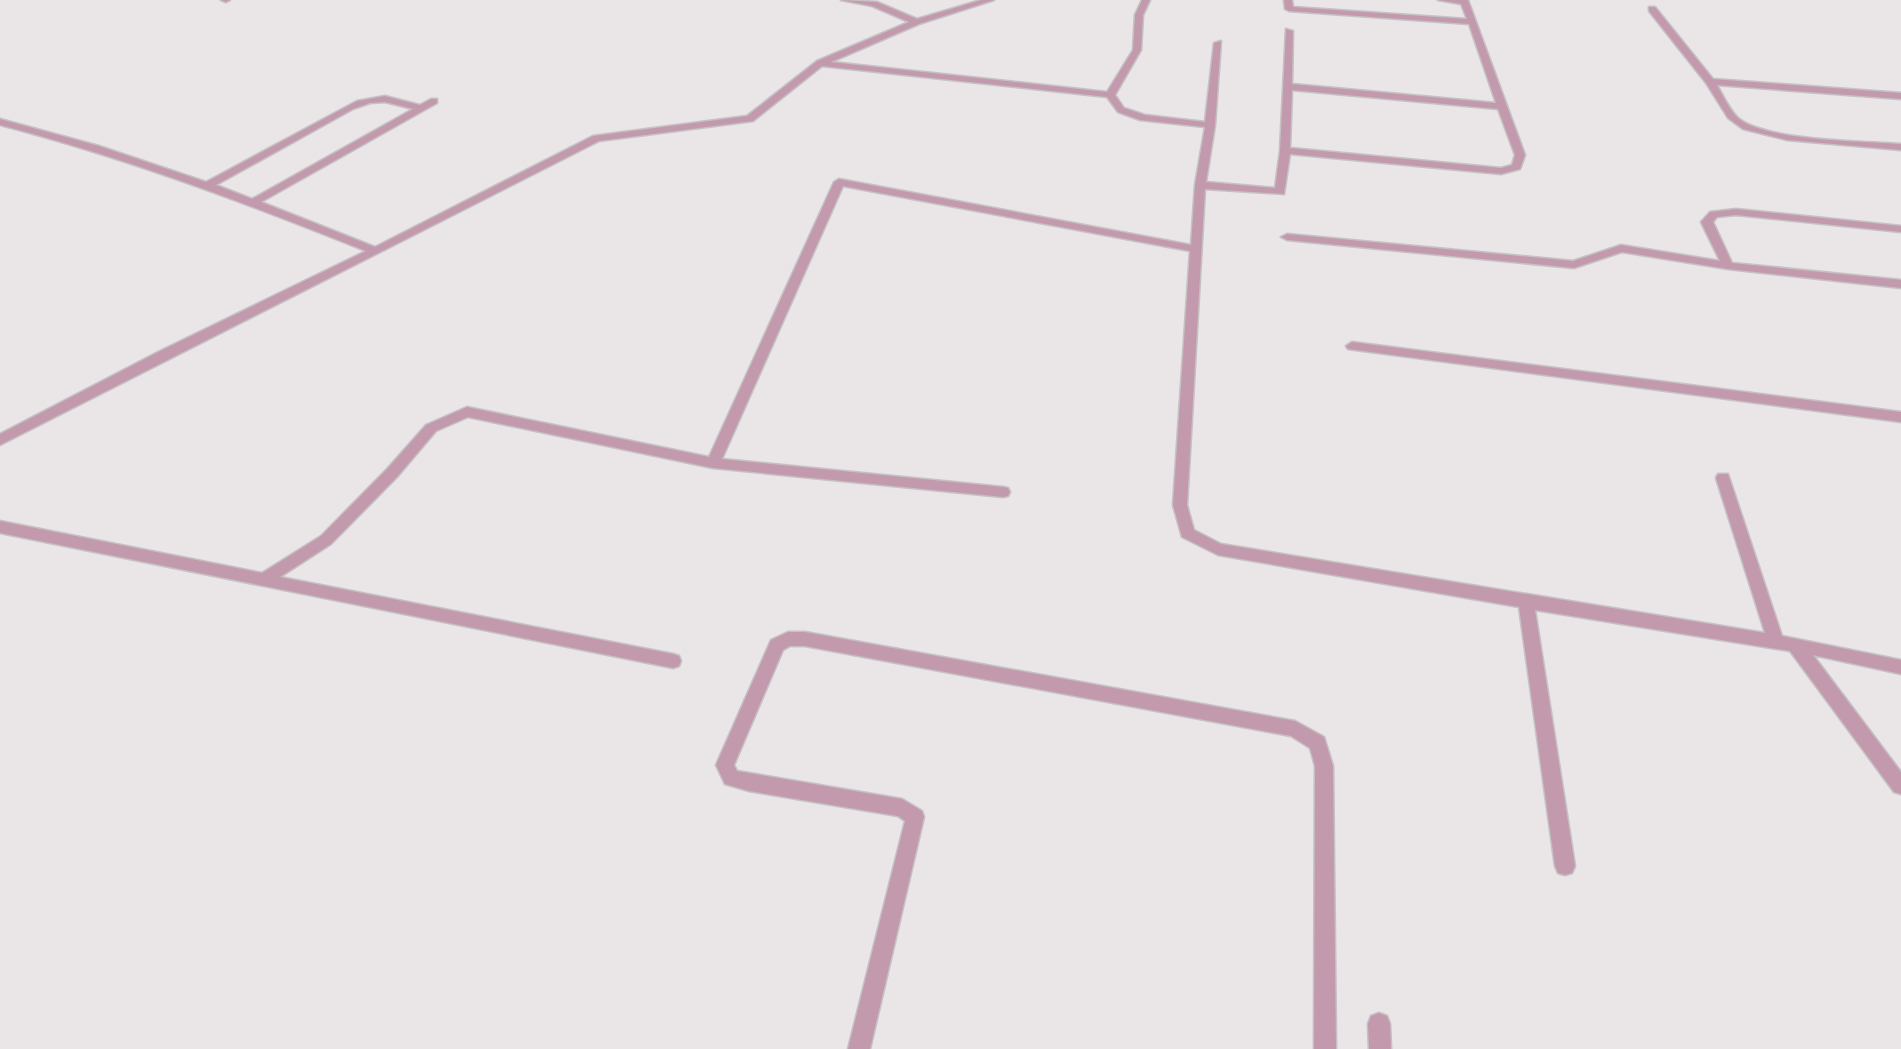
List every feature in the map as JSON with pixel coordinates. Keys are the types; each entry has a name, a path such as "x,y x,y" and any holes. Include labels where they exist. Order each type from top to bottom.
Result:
{"street":[{"path":"845,0 874,4 916,22"},
{"path":"0,440 165,354 376,252 597,138 750,120 820,63 916,22 990,0"},
{"path":"1110,96 1137,50 1138,16 1146,0"},
{"path":"1288,0 1289,9 1470,22"},
{"path":"1285,151 1501,171 1516,167 1520,155 1470,22 1464,1 1442,0"},
{"path":"1652,9 1710,82 1736,122 1754,131 1779,136 1901,147"},
{"path":"1200,185 1280,192 1289,87 1289,30"},
{"path":"1218,43 1210,125 1200,185 1180,505 1187,533 1218,549 1526,602 1796,645 1901,667"},
{"path":"820,63 1110,96 1121,110 1143,118 1210,125"},
{"path":"1710,82 1901,96"},
{"path":"1289,87 1502,106"},
{"path":"209,185 366,100 388,99 419,108"},
{"path":"254,202 434,101"},
{"path":"0,122 59,136 209,185 376,252"},
{"path":"713,463 839,182 1196,249"},
{"path":"1728,266 1707,222 1714,214 1736,212 1901,229"},
{"path":"1287,237 1574,265 1621,248 1728,266 1901,284"},
{"path":"1352,346 1901,417"},
{"path":"263,580 326,540 392,473 431,428 467,412 713,463 1003,492"},
{"path":"1723,478 1776,642"},
{"path":"0,527 673,661"},
{"path":"1526,602 1565,866"},
{"path":"859,1049 915,817 902,808 749,783 731,778 725,765 777,645 788,639 805,639 1295,729 1318,743 1324,766 1325,1049"},
{"path":"1796,645 1901,786"},
{"path":"1379,1024 1380,1049"}]}
